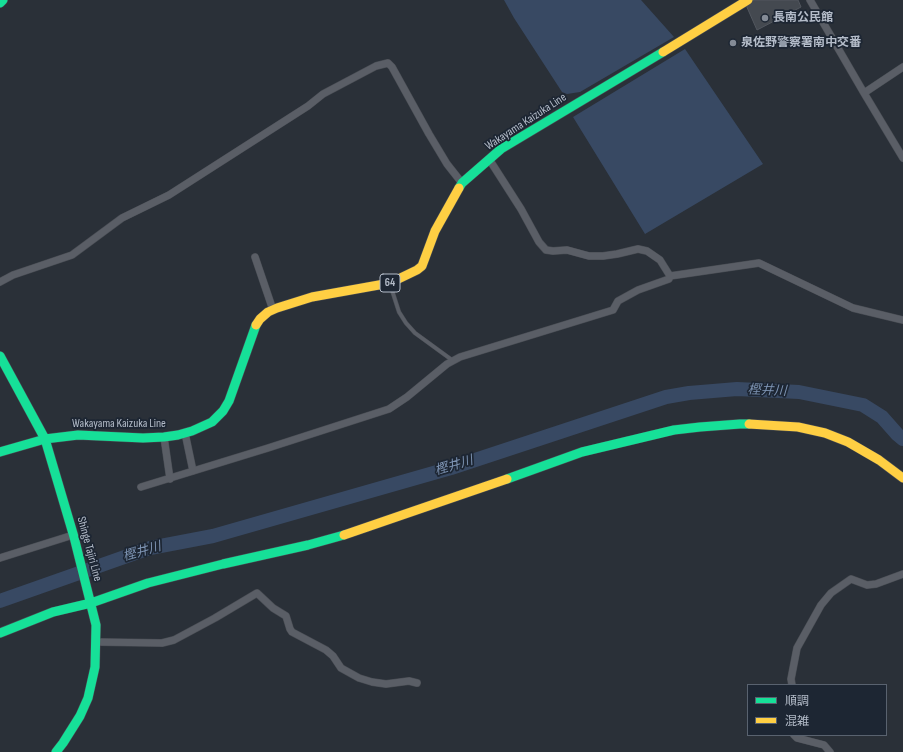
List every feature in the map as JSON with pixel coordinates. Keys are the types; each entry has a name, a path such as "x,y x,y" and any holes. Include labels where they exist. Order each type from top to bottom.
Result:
{"main road":[{"path":"0,3 4,0"},
{"name":"Wakayama Kaizuka Line","path":"0,452 45,439 78,435 143,438 164,437 185,433 212,422 224,411 229,401 256,325 260,319 277,308 312,297 390,283 404,277 422,266 435,231 462,183 501,149 731,12 748,0"},
{"name":"Shinge Tajiri Line","path":"0,356 45,439 73,536 96,625 97,642 95,667 88,698 80,716 56,752"},
{"path":"0,633 53,612 91,602 148,583 308,545 343,535 471,492 582,452 674,430 734,425 798,427 825,433 848,442 879,460 903,478"}],"street":[{"path":"810,0 903,158"},
{"path":"0,282 13,275 72,255 122,218 169,195 308,106 322,94 376,66 388,63 392,67 447,164 462,183"},
{"path":"864,93 903,68"},
{"path":"489,159 521,209 539,242 546,250 567,250 589,256 603,256 638,249 647,251 660,260 670,276"},
{"path":"255,257 273,310"},
{"path":"670,276 759,263 853,308 903,320"},
{"path":"141,487 389,410 407,398 447,364 460,357 613,310 618,301 638,290 669,280 670,276"},
{"path":"185,433 193,471"},
{"path":"164,437 170,479"},
{"path":"1,556 73,536"},
{"path":"792,684 791,678 797,648 821,605 831,593 851,579 867,585 876,584 903,574"},
{"path":"97,642 162,643 174,640 257,593 273,608 286,616 292,632 326,650 333,656 341,668 359,678 372,682 386,684 409,681 417,683"},
{"path":"795,736 797,738 824,745 830,752"}],"lane":[{"path":"390,283 398,312 406,323 415,333 452,361"}],"water":[{"path":"504,0 641,0 674,37 580,92 567,94 562,92"},
{"path":"685,49 763,164 645,234 573,117"}],"building":[{"name":"長南公民館","path":"754,0 798,0 801,7 757,30 746,5"}],"waterway":[{"name":"樫井川","path":"0,601 150,548 213,536 451,468 666,397 689,393 737,389 799,392 863,405 882,417 903,439"}],"traffic: fast":[{"path":"0,3 3,0"},
{"path":"459,188 462,183 501,149 663,52"},
{"path":"0,452 45,439 78,435 143,438 164,437 192,431 212,422 223,411 229,401 256,325"},
{"path":"0,356 45,439 74,537 96,625 95,667 88,698 80,716 56,752"},
{"path":"507,479 582,452 674,430 749,424"},
{"path":"0,633 53,612 91,603 148,583 344,535"}],"traffic: slow":[{"path":"663,52 748,0"},
{"path":"256,325 268,312 277,308 312,297 390,283 417,270 422,266 435,231 459,188"},
{"path":"749,424 798,427 825,433 848,442 879,460 903,478"},
{"path":"344,535 507,479"}],"place":[{"name":"長南公民館","path":"765,18"},
{"name":"泉佐野警察署南中交番","path":"733,43"}]}
